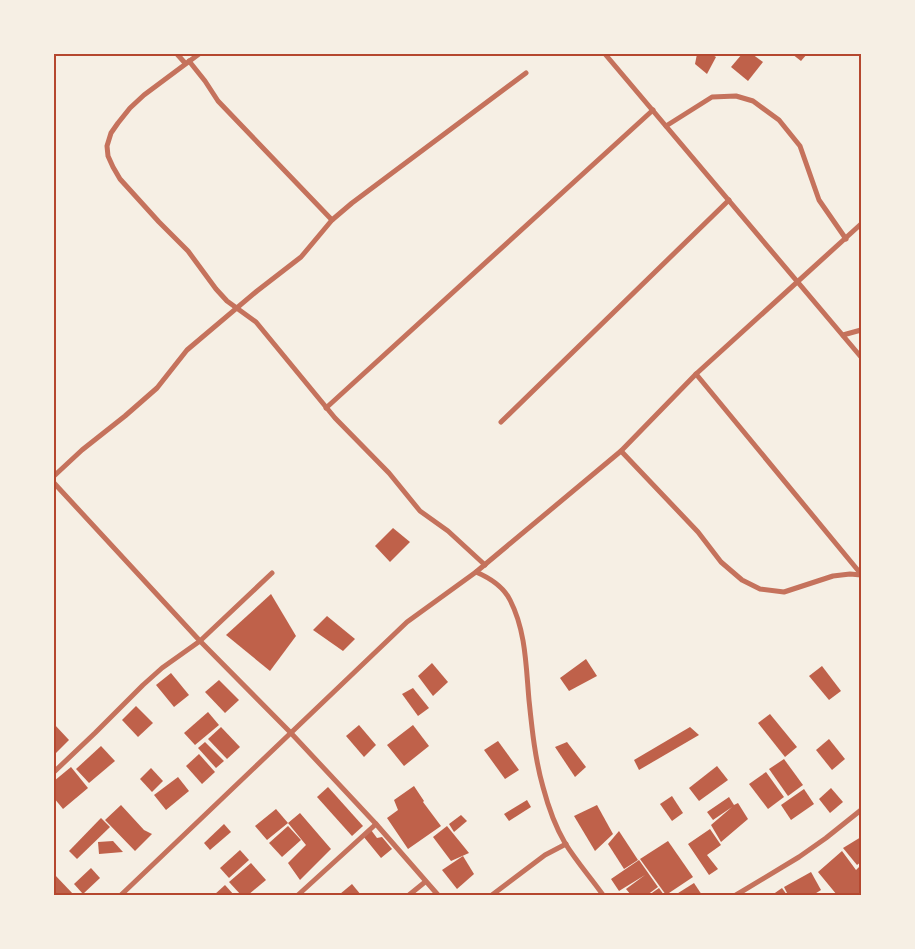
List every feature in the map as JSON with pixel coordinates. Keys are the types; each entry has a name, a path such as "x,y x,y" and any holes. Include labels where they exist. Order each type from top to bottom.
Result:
{"street":[{"path":"177,54 205,80 218,101 332,220"},
{"path":"199,54 130,108 111,133 108,156 120,179 188,251 227,301 256,322 326,408 389,473 420,511 448,531 485,565"},
{"path":"605,54 861,357"},
{"path":"54,476 82,450 157,388 187,350 301,257 332,220 526,73"},
{"path":"666,126 712,97 736,96 753,101 779,120 800,146 819,200 846,238"},
{"path":"326,408 653,110"},
{"path":"501,422 729,200"},
{"path":"120,895 408,622 485,565 621,451 696,374 861,224"},
{"path":"844,335 861,330"},
{"path":"696,374 861,574"},
{"path":"621,451 698,532 721,562 742,580 760,589 784,592 833,576 861,574"},
{"path":"54,483 200,641 290,732 376,824 438,895"},
{"path":"476,572 490,578 502,589 510,600 515,612 525,649 533,733 542,786 557,827 566,844 603,895"},
{"path":"54,772 143,685 162,668 200,641 272,573"},
{"path":"736,895 799,857 861,810"},
{"path":"298,895 376,824"},
{"path":"492,895 545,855 566,844"},
{"path":"409,895 425,882"}],"building":[{"path":"697,54 711,54 716,57 707,74 695,64"},
{"path":"742,54 752,54 763,62 748,81 731,67"},
{"path":"792,54 807,54 801,61"},
{"path":"393,528 410,542 390,562 375,546"},
{"path":"271,594 296,636 270,671 226,635"},
{"path":"327,616 355,639 343,651 313,630"},
{"path":"586,659 597,676 569,691 560,678"},
{"path":"432,663 448,682 433,696 418,676"},
{"path":"822,666 841,691 829,700 809,676"},
{"path":"171,673 189,695 174,707 156,685"},
{"path":"219,680 239,700 225,713 205,692"},
{"path":"413,688 429,708 418,716 402,694"},
{"path":"136,706 153,723 138,737 122,720"},
{"path":"208,712 219,725 195,745 184,733"},
{"path":"770,714 797,747 785,757 758,723"},
{"path":"54,724 69,740 54,755"},
{"path":"359,725 376,745 364,757 346,736"},
{"path":"413,725 429,746 404,766 387,745"},
{"path":"221,727 240,747 227,759 208,739"},
{"path":"690,727 699,735 639,770 634,760"},
{"path":"829,739 845,759 832,770 816,750"},
{"path":"498,741 519,770 505,779 484,750"},
{"path":"205,742 224,761 216,768 198,748"},
{"path":"567,742 586,767 575,777 555,747"},
{"path":"101,746 115,761 89,783 76,769"},
{"path":"199,754 215,772 202,784 186,766"},
{"path":"784,759 803,785 788,796 769,769"},
{"path":"717,766 728,780 699,801 689,788"},
{"path":"71,767 88,788 63,809 54,798 54,781"},
{"path":"151,768 163,781 152,792 140,779"},
{"path":"766,772 784,797 768,809 749,784"},
{"path":"178,777 189,791 166,810 154,795"},
{"path":"414,786 441,826 408,849 387,818 398,810 394,800"},
{"path":"328,787 363,826 352,836 317,797"},
{"path":"831,788 843,802 830,813 819,799"},
{"path":"804,789 814,804 791,820 781,805"},
{"path":"672,796 683,813 672,821 660,804"},
{"path":"729,797 734,805 738,803 748,819 721,842 711,825 732,807 713,820 707,812"},
{"path":"527,800 531,807 509,821 504,814"},
{"path":"121,805 144,830 152,834 135,851 105,820"},
{"path":"597,805 613,834 595,851 574,816"},
{"path":"276,809 288,823 267,840 255,826"},
{"path":"300,813 331,849 300,880 288,863 306,845 288,823"},
{"path":"461,815 467,821 454,832 449,824"},
{"path":"101,818 110,827 77,859 69,851"},
{"path":"224,824 231,832 210,850 204,843"},
{"path":"288,826 301,840 282,857 269,843"},
{"path":"447,826 469,853 451,861 433,837"},
{"path":"710,829 721,845 707,855 718,869 709,875 688,844"},
{"path":"371,830 377,838 382,837 392,849 381,858 363,836"},
{"path":"619,831 638,860 624,869 608,844"},
{"path":"861,837 861,862 857,865 843,848"},
{"path":"113,841 123,852 99,854 98,842"},
{"path":"668,841 693,877 666,895 640,859"},
{"path":"240,850 249,860 229,878 220,868"},
{"path":"842,851 856,870 861,865 861,895 837,895 818,872"},
{"path":"463,856 474,874 457,889 442,870"},
{"path":"639,860 658,887 647,895 631,895 626,889 645,875 619,891 611,879"},
{"path":"251,863 266,880 248,895 241,895 229,882"},
{"path":"91,868 100,878 83,894 74,884"},
{"path":"811,872 821,890 813,895 788,895 784,887"},
{"path":"54,874 74,895 57,895 54,892"},
{"path":"694,883 702,895 675,895"},
{"path":"352,884 361,895 340,894"},
{"path":"225,885 234,895 214,895"},
{"path":"659,888 664,895 649,895"},
{"path":"782,888 787,895 772,895"}]}
